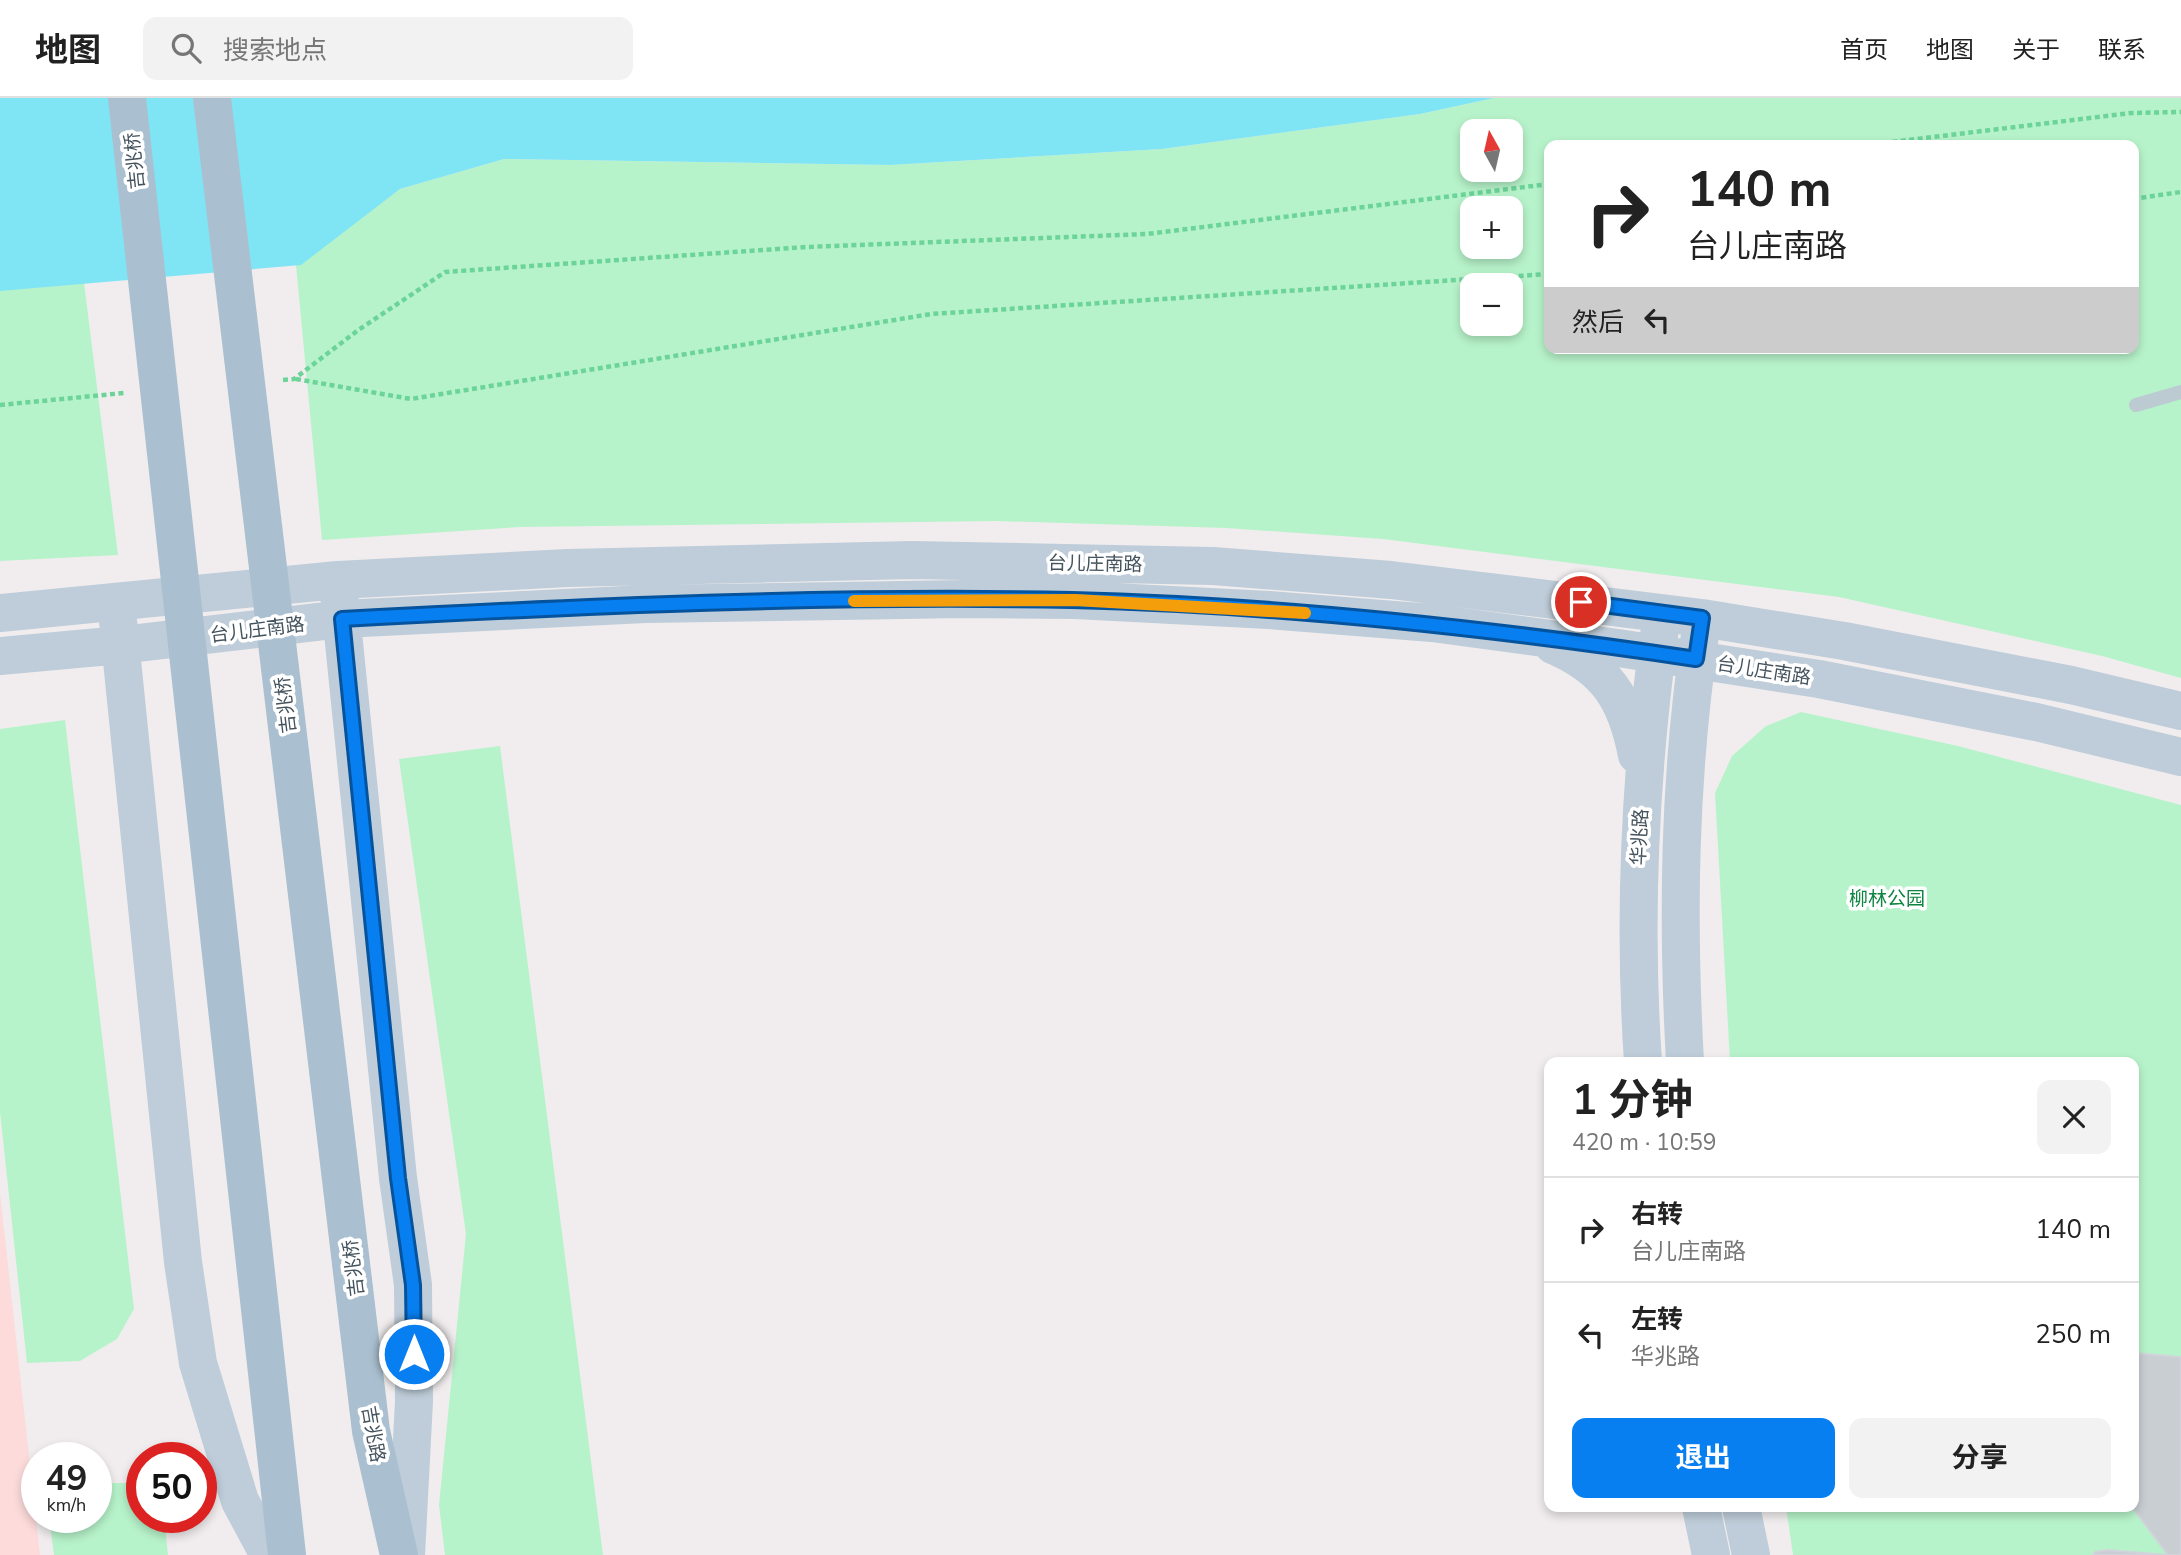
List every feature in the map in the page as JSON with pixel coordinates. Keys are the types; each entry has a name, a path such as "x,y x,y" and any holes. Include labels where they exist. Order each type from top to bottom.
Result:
{"main road":[{"name":"吉兆桥","path":"127,98 287,1555"},
{"name":"吉兆桥","path":"212,98 358,1311"},
{"name":"台儿庄南路","path":"0,613 338,580 609,566 898,560 1213,566 1391,580 1702,618 1844,641 2057,682 2181,711"},
{"path":"338,580 398,1178 413,1285 414,1401 406,1555"},
{"path":"1531,596 1576,614 1618,648 1651,691 1668,741 1681,827"},
{"name":"台儿庄南路","path":"0,656 342,619 645,604 1075,600 1310,613 1432,623 1696,659 1819,679 2022,719 2181,757"},
{"path":"115,601 183,1262 198,1363 240,1501 269,1555"},
{"name":"华兆路","path":"1643,1057 1637,892 1640,812 1651,691 1662,613"},
{"path":"1685,1057 1679,959 1681,827 1686,746 1702,618"},
{"path":"1525,635 1577,657 1604,677 1614,690 1625,709 1633,733 1640,812"},
{"name":"吉兆路","path":"358,1311 371,1431 399,1555"},
{"path":"1702,1512 1711,1555"},
{"path":"1742,1512 1751,1555"}],"lane":[{"path":"2136,405 2181,392"}],"path":[{"path":"1908,140 2130,113 2181,112"},
{"path":"295,379 357,331 444,272 806,247 1147,234 1544,185"},
{"path":"2139,198 2181,192"},
{"path":"281,380 295,379 411,399 931,314 1544,274"},
{"path":"0,405 135,392"}],"shaded area":[{"path":"0,1193 28,1442 21,1442 21,1533 38,1533 40,1555 0,1555"}],"green space":[{"path":"0,98 61,98 118,555 0,561"},
{"path":"1494,98 2181,98 2181,678 2102,656 1839,597 1383,539 1226,528 997,521 521,527 322,540 296,265 400,189 504,159 890,165 1162,149 1420,114"},
{"name":"柳林公园","path":"1801,712 1958,746 2181,805 2181,1555 1793,1555 1787,1512 2139,1512 2139,1057 1730,1057 1715,793 1732,756 1766,726"},
{"path":"65,720 134,1309 117,1339 80,1361 27,1363 0,1112 0,729"},
{"path":"500,746 603,1555 445,1555 439,1505 466,1234 399,759"},
{"path":"112,1483 126,1483 126,1533 166,1533 168,1555 54,1555 51,1533 112,1533"}],"water":[{"path":"0,98 1494,98 1420,114 1162,149 890,165 504,159 400,189 301,265 0,291"}],"building":[{"path":"2139,1354 2181,1357 2181,1555 2168,1555 2136,1512 2139,1512"},
{"path":"2107,1550 2167,1555 2093,1555 2095,1552"}],"slow traffic":[{"path":"854,601 1075,600 1305,613"}],"route":[{"path":"414,1354 413,1285 398,1178 342,619 645,604 1075,600 1269,610 1432,623 1696,659 1702,618 1581,602"}]}
